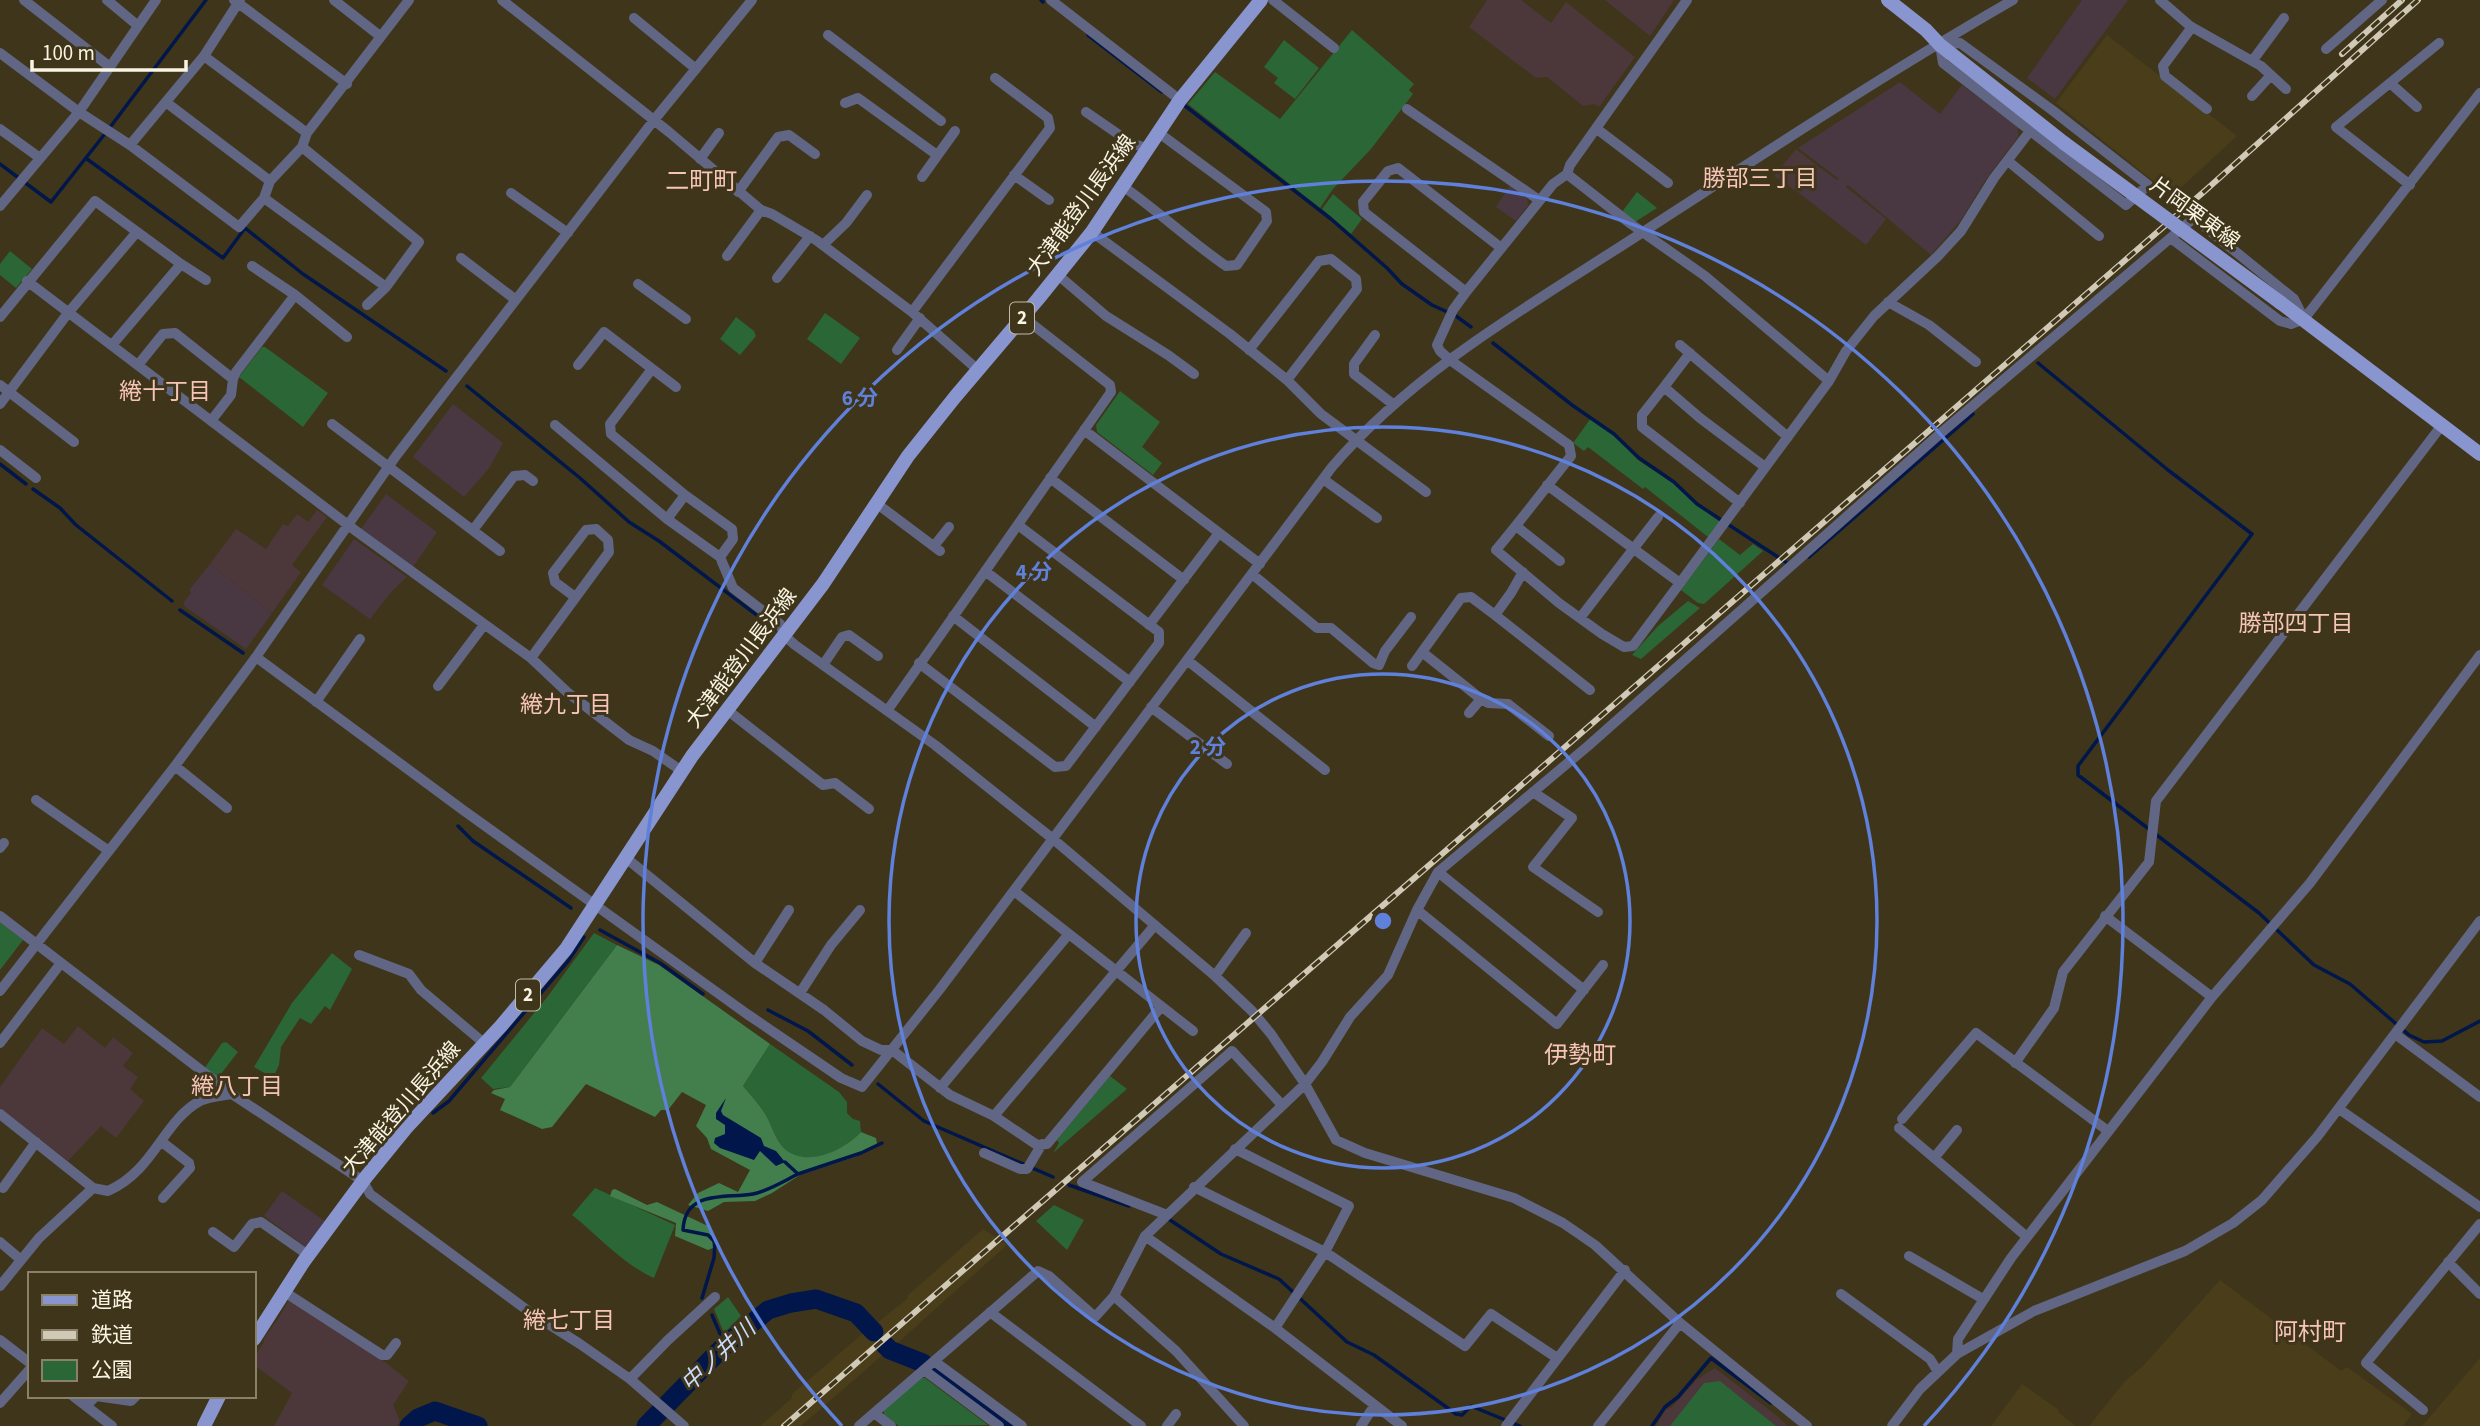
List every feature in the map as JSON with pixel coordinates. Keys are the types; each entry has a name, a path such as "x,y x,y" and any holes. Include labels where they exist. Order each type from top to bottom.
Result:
{"main road":[{"name":"大津能登川長浜線","path":"256,1336 283,1291 363,1181 566,949 726,709 823,584 923,437 1092,232 1180,100 1261,0"},
{"name":"片岡栗東線","path":"1888,0 1926,30 1940,45 2064,143 2304,319 2480,454"},
{"path":"204,1426 218,1398"}],"street":[{"path":"24,0 110,67"},
{"path":"107,0 137,25"},
{"path":"2,201 79,113 156,0"},
{"path":"334,0 380,36"},
{"path":"0,53 79,113 130,145 239,227 264,198 270,181 302,147 307,134 409,0"},
{"path":"502,0 654,120 761,210 823,245 916,315 978,370"},
{"path":"0,991 256,657 389,467 654,120 752,0"},
{"path":"1051,0 1180,100"},
{"path":"1273,0 1334,48"},
{"path":"1687,0 1570,165 1567,174 1553,184 1539,200 1466,292 1451,313 1437,345 1450,360 1569,445 1571,456 1496,550 1580,618 1624,647 1633,646 1829,381 1846,351 1888,302 1961,231 2030,131"},
{"path":"256,657 594,904 841,1078 862,1087 1014,891 1355,440 1394,405 1491,330 1785,138 2013,0"},
{"path":"2160,0 2192,27 2253,60 2286,89"},
{"path":"2326,49 2382,0"},
{"path":"130,145 204,56 237,1 347,84"},
{"path":"634,18 696,69"},
{"path":"2253,60 2284,18"},
{"path":"2192,27 2162,66 2165,76 2207,109"},
{"path":"828,34 941,121"},
{"path":"1960,43 2148,185 2126,205 1942,63 1940,45 1960,43"},
{"path":"2410,185 2336,127 2439,43"},
{"path":"204,56 307,134"},
{"path":"2252,96 2271,75"},
{"path":"897,350 916,315 1050,128 1048,118 995,78"},
{"path":"2390,83 2417,107"},
{"path":"2172,239 2280,321 2291,324 2304,319 2480,93"},
{"path":"845,103 858,98 937,155"},
{"path":"167,103 270,181"},
{"path":"1407,109 1539,200"},
{"path":"1086,112 1131,143 1149,149"},
{"path":"0,129 40,158"},
{"path":"1597,129 1668,183"},
{"path":"922,177 955,131"},
{"path":"700,159 719,133"},
{"path":"1124,187 1226,267 1237,264 1267,221 1266,212 1159,133"},
{"path":"738,192 778,137 789,135 815,154"},
{"path":"2078,169 2097,145"},
{"path":"302,147 419,242 386,287 367,305"},
{"path":"2008,161 2099,236"},
{"path":"1466,292 1364,212 1363,202 1388,171 1398,168 1500,247"},
{"path":"1567,174 1705,276 1829,381"},
{"path":"1014,175 1049,200"},
{"path":"511,193 568,233"},
{"path":"823,245 846,223 867,195"},
{"path":"264,198 386,287"},
{"path":"0,317 95,201 136,233 206,280"},
{"path":"727,256 761,210"},
{"path":"859,1426 1038,1270 1049,1276 1095,1317 1114,1296 1145,1236 1305,1084 1322,1062 1350,1017 1388,975 1417,910 1438,872 1588,746 1942,432 2194,218 2294,299 2304,319"},
{"path":"1092,232 1249,350 1287,380 1321,414 1426,492"},
{"path":"0,404 4,389 136,233"},
{"path":"777,278 810,236"},
{"path":"461,258 516,300"},
{"path":"1249,350 1319,261 1331,259 1356,279 1357,289 1287,380"},
{"path":"112,345 181,264"},
{"path":"253,266 295,295 347,337"},
{"path":"1058,275 1106,316 1194,374"},
{"path":"27,281 349,526 531,658 567,692 629,740 653,751 683,772"},
{"path":"638,284 685,319"},
{"path":"211,421 231,395 236,372 295,295"},
{"path":"1888,302 1929,325 1976,362"},
{"path":"887,711 1111,392 1110,385 1023,317"},
{"path":"578,365 604,332 676,387"},
{"path":"138,365 163,334 175,333 233,379"},
{"path":"1375,335 1354,364 1354,374 1394,405"},
{"path":"1680,345 1788,437"},
{"path":"1690,353 1642,415 1642,428 1740,503"},
{"path":"652,369 610,424 611,434 685,495 732,529 733,539 720,557"},
{"path":"1664,387 1765,467"},
{"path":"4,389 74,442"},
{"path":"332,424 500,551"},
{"path":"555,425 667,519 720,557 733,588 780,624 785,636 935,745 1053,839 1215,976 1256,1015 1305,1084 1336,1140 1364,1153 1514,1198 1563,1223 1595,1244 1680,1323 1807,1426"},
{"path":"2014,1063 2054,1008 2063,972 2149,862 2156,801 2442,425"},
{"path":"1084,430 1259,564"},
{"path":"0,450 36,478"},
{"path":"473,530 514,476 525,475 533,481"},
{"path":"1050,478 1184,580"},
{"path":"1323,480 1377,518"},
{"path":"1547,485 1680,583"},
{"path":"667,519 685,495"},
{"path":"876,503 937,549 948,527"},
{"path":"1580,618 1658,517"},
{"path":"919,663 1055,767 1066,766 1159,643 1159,632 1018,525"},
{"path":"1516,526 1560,561"},
{"path":"531,658 609,552 608,540 596,529 586,530 553,573 555,582 575,597"},
{"path":"1149,625 1219,533"},
{"path":"985,571 1130,682"},
{"path":"1495,615 1523,572"},
{"path":"1252,575 1317,628 1331,628 1373,663 1379,664 1385,651 1410,617"},
{"path":"1412,666 1461,598 1471,597 1590,690"},
{"path":"953,616 1096,727"},
{"path":"438,686 484,625"},
{"path":"823,665 842,637 849,635 878,656"},
{"path":"316,702 359,639"},
{"path":"1422,652 1481,699 1489,703 1508,704 1549,736"},
{"path":"1957,1354 1958,1339 2027,1237 2212,996 2311,883 2480,655"},
{"path":"1187,660 1325,770"},
{"path":"1469,713 1481,699"},
{"path":"1152,707 1227,764"},
{"path":"726,709 823,785 835,783 869,809"},
{"path":"175,766 227,808"},
{"path":"1533,792 1572,818 1533,867 1598,912"},
{"path":"36,800 109,851"},
{"path":"626,858 755,963 800,993 862,1041 881,1050 892,1049 950,1096 994,1116 1037,1145 1047,1144 1161,1007"},
{"path":"1438,872 1584,990"},
{"path":"1014,891 1193,1031"},
{"path":"755,963 789,910"},
{"path":"800,993 831,945 860,910"},
{"path":"1417,910 1557,1024 1603,965"},
{"path":"0,916 232,1094 363,1181 370,1194 448,1253 630,1379 684,1426"},
{"path":"2105,916 2212,996"},
{"path":"1892,1426 1920,1389 1957,1354 2034,1311 2185,1251 2233,1223 2262,1200 2339,1109 2480,921"},
{"path":"994,1116 1155,925"},
{"path":"1215,976 1246,933"},
{"path":"940,1088 1068,935"},
{"path":"359,955 409,974 421,989 485,1044"},
{"path":"0,1043 61,963"},
{"path":"2027,1237 1934,1158 1900,1124 1976,1033 2108,1131"},
{"path":"2395,1034 2480,1097"},
{"path":"1167,1215 1082,1182 1232,1051 1282,1105"},
{"path":"0,1114 93,1188 103,1191 113,1189 133,1175 162,1142 176,1121 198,1102 232,1094"},
{"path":"2339,1109 2480,1207"},
{"path":"1934,1158 1957,1130"},
{"path":"3,1188 36,1142"},
{"path":"162,1142 189,1163 190,1168 163,1198"},
{"path":"984,1153 1020,1169 1029,1167 1042,1144"},
{"path":"1235,1149 1349,1206 1325,1252 1275,1328"},
{"path":"1194,1187 1325,1252 1465,1346 1491,1314 1557,1358"},
{"path":"0,1286 20,1259 93,1188"},
{"path":"213,1232 234,1247 252,1224 261,1222 308,1255"},
{"path":"2423,1410 2365,1363 2480,1223"},
{"path":"1145,1236 1275,1328 1402,1426"},
{"path":"0,1242 20,1259"},
{"path":"1909,1256 1983,1299"},
{"path":"2448,1262 2480,1294"},
{"path":"1506,1426 1625,1270"},
{"path":"283,1291 382,1354 387,1355 396,1343"},
{"path":"1841,1294 1930,1359 1938,1372"},
{"path":"1114,1296 1176,1350 1244,1426"},
{"path":"630,1379 716,1297"},
{"path":"990,1312 1141,1426"},
{"path":"1598,1426 1680,1323"},
{"path":"0,1340 28,1361"},
{"path":"934,1361 1022,1426"},
{"path":"924,1370 999,1426"},
{"path":"0,1403 28,1371"},
{"path":"76,1398 112,1426"},
{"path":"86,1406 94,1398"},
{"path":"110,1398 131,1401 134,1398"},
{"path":"1361,1426 1374,1406"},
{"path":"874,1413 891,1426"},
{"path":"1167,1426 1176,1414"}],"shaded area":[{"path":"1487,0 1521,0 1551,23 1566,2 1635,57 1599,107 1594,104 1583,106 1547,77 1536,78 1469,27"},
{"path":"1605,0 1674,0 1650,36"},
{"path":"2082,0 2128,0 2055,99 2027,78"},
{"path":"2107,35 2237,136 2172,196 2056,103"},
{"path":"1900,82 1940,114 1962,85 2018,127 2018,137 1986,179 1961,220 1931,255 1848,185 1846,187 1886,219 1866,245 1799,193 1819,167 1839,179 1798,148"},
{"path":"1796,149 1819,167 1799,193 1774,176"},
{"path":"1510,185 1527,197 1528,205 1516,221 1496,207"},
{"path":"453,404 503,443 490,467 464,497 413,457"},
{"path":"386,494 437,532 413,567 361,529"},
{"path":"317,510 327,517 292,565 301,572 272,613 210,564 236,529 266,549 283,524 288,526 297,514 308,522"},
{"path":"354,539 407,577 370,619 322,585"},
{"path":"210,564 272,613 246,649 184,606 191,593 190,589"},
{"path":"78,1026 105,1048 113,1037 133,1053 123,1066 138,1077 130,1089 144,1101 116,1138 101,1126 68,1161 0,1108 0,1087 42,1028 64,1044"},
{"path":"282,1191 326,1222 307,1248 264,1216"},
{"path":"983,1229 1007,1245 894,1346 889,1340 881,1346 886,1352 801,1426 760,1426 792,1398 792,1394 861,1335 871,1331 872,1335 878,1330 876,1324"},
{"path":"2220,1280 2341,1371 2347,1367 2412,1414 2403,1426 2089,1426 2125,1381 2143,1366"},
{"path":"290,1298 409,1381 393,1405 400,1421 397,1426 274,1426 292,1393 256,1366 256,1355"},
{"path":"2480,1358 2480,1426 2422,1426"},
{"path":"1715,1368 1788,1426 1656,1426 1665,1410 1672,1407 1696,1380"},
{"path":"2022,1384 2059,1410 2058,1412 2076,1426 1991,1426"}],"green space":[{"path":"1352,30 1414,84 1409,90 1413,94 1371,149 1333,189 1320,208 1188,104 1215,72 1280,119"},
{"path":"1284,40 1319,68 1295,99 1274,83 1278,78 1264,67"},
{"path":"1637,192 1657,208 1635,222 1622,212"},
{"path":"1333,194 1362,219 1351,234 1322,209"},
{"path":"10,251 32,269 16,288 0,275 0,264"},
{"path":"825,313 860,338 841,364 807,339"},
{"path":"736,317 754,331 756,336 740,355 720,339"},
{"path":"262,347 328,393 303,427 239,377"},
{"path":"1120,391 1160,422 1142,447 1162,463 1153,475 1097,432 1096,425"},
{"path":"1591,418 1615,436 1638,460 1673,483 1720,522 1708,537 1645,487 1643,489 1588,447 1584,451 1573,443"},
{"path":"1719,539 1740,555 1753,544 1763,551 1704,604 1698,603 1681,590"},
{"path":"1688,601 1700,608 1641,659 1632,655 1658,626"},
{"path":"0,922 23,940 0,970"},
{"path":"594,933 617,945 510,1087 493,1089 481,1078 548,996"},
{"path":"617,945 659,965 770,1044 743,1086 764,1112 786,1150 795,1155 816,1157 846,1145 861,1132 876,1138 877,1144 855,1157 800,1175 755,1201 724,1202 708,1211 688,1205 698,1193 719,1183 738,1192 750,1170 711,1149 707,1138 696,1126 706,1105 682,1092 668,1110 661,1110 655,1117 586,1084 552,1127 542,1129 500,1110 505,1099 491,1093 510,1087"},
{"path":"332,953 352,969 330,1010 325,1006 311,1024 300,1018 281,1047 279,1065 273,1078 254,1067 292,1003"},
{"path":"226,1042 238,1052 217,1079 206,1071 206,1066 222,1043"},
{"path":"770,1044 839,1092 847,1102 847,1113 860,1121 861,1132 846,1145 816,1157 805,1158 786,1150 764,1112 743,1086"},
{"path":"1110,1076 1127,1089 1053,1153 1059,1143 1057,1140"},
{"path":"595,1188 675,1225 654,1278 621,1257 572,1215"},
{"path":"615,1189 647,1205 657,1202 710,1227 713,1248 708,1250 675,1236 676,1223 610,1196"},
{"path":"1054,1205 1084,1220 1067,1250 1036,1221"},
{"path":"728,1297 741,1316 724,1333 714,1309"},
{"path":"920,1378 925,1378 988,1425 899,1426 884,1415 884,1410"},
{"path":"1720,1381 1776,1426 1670,1426 1704,1383"}],"water":[{"path":"726,1098 721,1111 723,1115 761,1138 764,1146 776,1151 785,1162 776,1166 760,1151 754,1160 720,1148 714,1143 715,1138 725,1134 725,1125 716,1119 716,1113"}],"waterway":[{"path":"111,126 206,0"},
{"path":"1088,35 1162,92"},
{"path":"1184,105 1331,219 1402,284 1471,327"},
{"path":"0,164 51,202 104,135"},
{"path":"87,159 223,258 245,228 303,274 446,371"},
{"path":"1493,343 1614,434 1639,458 1674,482 1697,504 1787,563"},
{"path":"2038,363 2168,470 2252,534 2078,766 2078,775 2259,913 2314,965 2350,984 2409,1035 2424,1042 2442,1041 2480,1021"},
{"path":"467,386 580,478 629,522 659,541 775,629"},
{"path":"1809,557 1973,414"},
{"path":"0,464 26,484"},
{"path":"33,489 60,508 76,525 172,601"},
{"path":"180,610 243,653"},
{"path":"458,826 473,841 571,908"},
{"path":"600,930 660,963 703,994"},
{"path":"433,1113 449,1101 569,960 584,937"},
{"path":"768,1010 808,1031 852,1065"},
{"path":"878,1084 924,1121 1053,1177"},
{"path":"785,1162 798,1174 861,1153 882,1143"},
{"path":"702,1298 714,1258 715,1242 708,1235 683,1230 685,1217 691,1208 709,1198 759,1193 798,1174"},
{"path":"1069,1185 1129,1206"},
{"path":"1167,1218 1221,1254 1279,1279 1347,1342 1374,1355 1456,1414 1462,1415 1471,1406 1520,1426"},
{"name":"中ノ井川","path":"646,1426 725,1345 768,1310 816,1299 856,1313 874,1332"},
{"path":"712,1315 725,1345"},
{"name":"中ノ井川","path":"885,1345 890,1350 923,1363"},
{"path":"1652,1426 1665,1407 1678,1397 1711,1358 1771,1403"},
{"name":"中ノ井川","path":"937,1371 1010,1426"},
{"name":"中ノ井川","path":"409,1426 418,1418 435,1411 478,1426"}],"railway":[{"path":"2342,54 2402,0"},
{"path":"784,1426 2207,189 2418,0"}],"district":[{"name":"勝部三丁目","path":"1760,178"},
{"name":"二町町","path":"701,181"},
{"name":"綣十丁目","path":"165,391"},
{"name":"勝部四丁目","path":"2296,623"},
{"name":"綣九丁目","path":"566,704"},
{"name":"伊勢町","path":"1580,1055"},
{"name":"綣八丁目","path":"237,1086"},
{"name":"綣七丁目","path":"569,1320"},
{"name":"阿村町","path":"2310,1332"}]}
